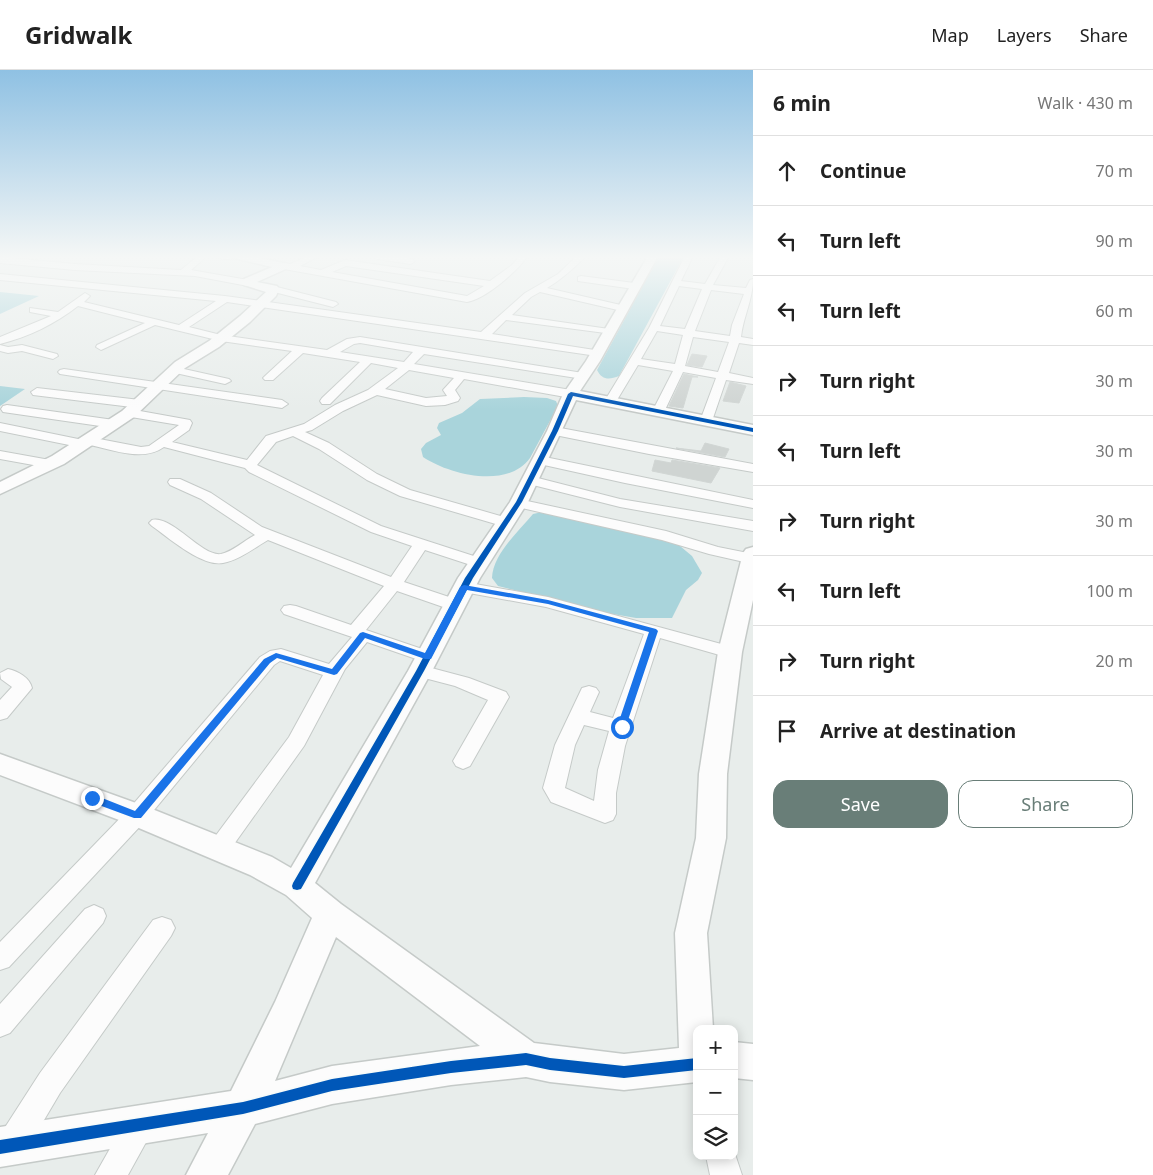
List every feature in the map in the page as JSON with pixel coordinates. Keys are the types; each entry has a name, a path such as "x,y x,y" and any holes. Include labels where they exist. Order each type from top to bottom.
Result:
{"street":[{"path":"0,341 47,324 70,308"},
{"path":"108,308 152,314 181,328 221,338 406,365 571,394 753,430"},
{"path":"101,348 152,314 155,308"},
{"path":"181,328 212,308"},
{"path":"0,489 50,464 114,424 167,377 221,338 256,308"},
{"path":"286,308 484,335 507,351 582,376"},
{"path":"346,308 356,310"},
{"path":"484,335 514,308"},
{"path":"525,308 533,309"},
{"path":"297,886 424,664 460,596 518,503 555,431 571,394 597,354 622,308"},
{"path":"610,402 635,362 664,308"},
{"path":"658,412 679,369 689,333 699,308"},
{"path":"706,421 745,308"},
{"path":"33,310 61,315"},
{"path":"503,317 609,332"},
{"path":"654,328 753,342"},
{"path":"0,330 16,335"},
{"path":"329,353 351,341 360,340 421,350 597,354"},
{"path":"0,348 8,350 22,348 53,356"},
{"path":"269,378 301,349"},
{"path":"250,465 271,439 308,427 339,408 376,390 399,374 421,350"},
{"path":"326,401 368,360"},
{"path":"635,362 753,381"},
{"path":"90,366 167,377 282,404"},
{"path":"64,372 225,381"},
{"path":"376,390 424,402 448,401 454,398 449,390 462,375"},
{"path":"0,427 142,451 153,449 186,427 186,423 134,408 37,392"},
{"path":"7,409 114,424"},
{"path":"555,431 753,468"},
{"path":"294,432 324,446 372,477 405,494 506,522"},
{"path":"162,443 250,465 254,469 376,529 480,563"},
{"path":"0,454 50,464"},
{"path":"540,460 625,480 753,504"},
{"path":"530,480 620,503 753,526"},
{"path":"175,482 206,496 234,516 268,534 394,584 460,596 548,602 730,652"},
{"path":"518,503 666,536 715,551 753,556 730,652 713,774 711,838 691,933 696,1025"},
{"path":"157,523 210,558 221,559 230,556 268,534"},
{"path":"219,848 297,741 334,672 421,544"},
{"path":"290,610 359,633 462,682 499,697 463,761"},
{"path":"589,692 565,745 555,781 555,792 605,814 604,804 612,756 654,631"},
{"path":"0,959 137,816 267,661 276,655 281,655 334,672"},
{"path":"0,713 22,688 22,685 8,675"},
{"path":"578,716 622,727"},
{"path":"0,764 219,848 261,866 297,886 330,914 526,1059"},
{"path":"206,1175 243,1108 287,1014 330,914"},
{"path":"0,1024 94,916"},
{"path":"6,1146 162,928"},
{"path":"6,1146 243,1108 332,1085 451,1067 526,1059 550,1064 624,1072 693,1064"},
{"path":"738,1060 753,1062"},
{"path":"111,1175 141,1124"},
{"path":"722,1160 726,1175"}],"water":[{"path":"0,308 14,308 0,314"},
{"path":"631,308 656,308 619,376 612,378 604,377 597,370"},
{"path":"0,386 25,389 0,406"},
{"path":"547,398 556,401 558,406 530,458 520,468 494,476 478,476 448,469 423,457 421,449 426,443 441,435 437,428 439,423 462,413 480,399"},
{"path":"542,512 674,541 692,556 702,573 698,580 686,590 672,618 636,618 607,613 498,586 492,578 493,569 501,552 533,514"}],"building":[{"path":"692,354 707,356 702,367 687,365"},
{"path":"684,374 698,377 692,377 683,408 669,406"},
{"path":"730,382 746,386 739,403 723,401"},
{"path":"705,443 729,449 725,457 676,448 701,451"},
{"path":"655,460 671,463 672,460 720,468 711,483 652,471"}],"cycle path":[{"path":"297,886 420,671 469,578 519,502 555,431 571,394 753,430"},
{"path":"0,1147 243,1108 332,1085 451,1067 526,1059 550,1064 624,1072 693,1064"}],"route":[{"path":"92,798 137,816 228,710 267,661 276,655 334,672 363,635 428,657 464,587 548,602 654,631 622,727"}]}
